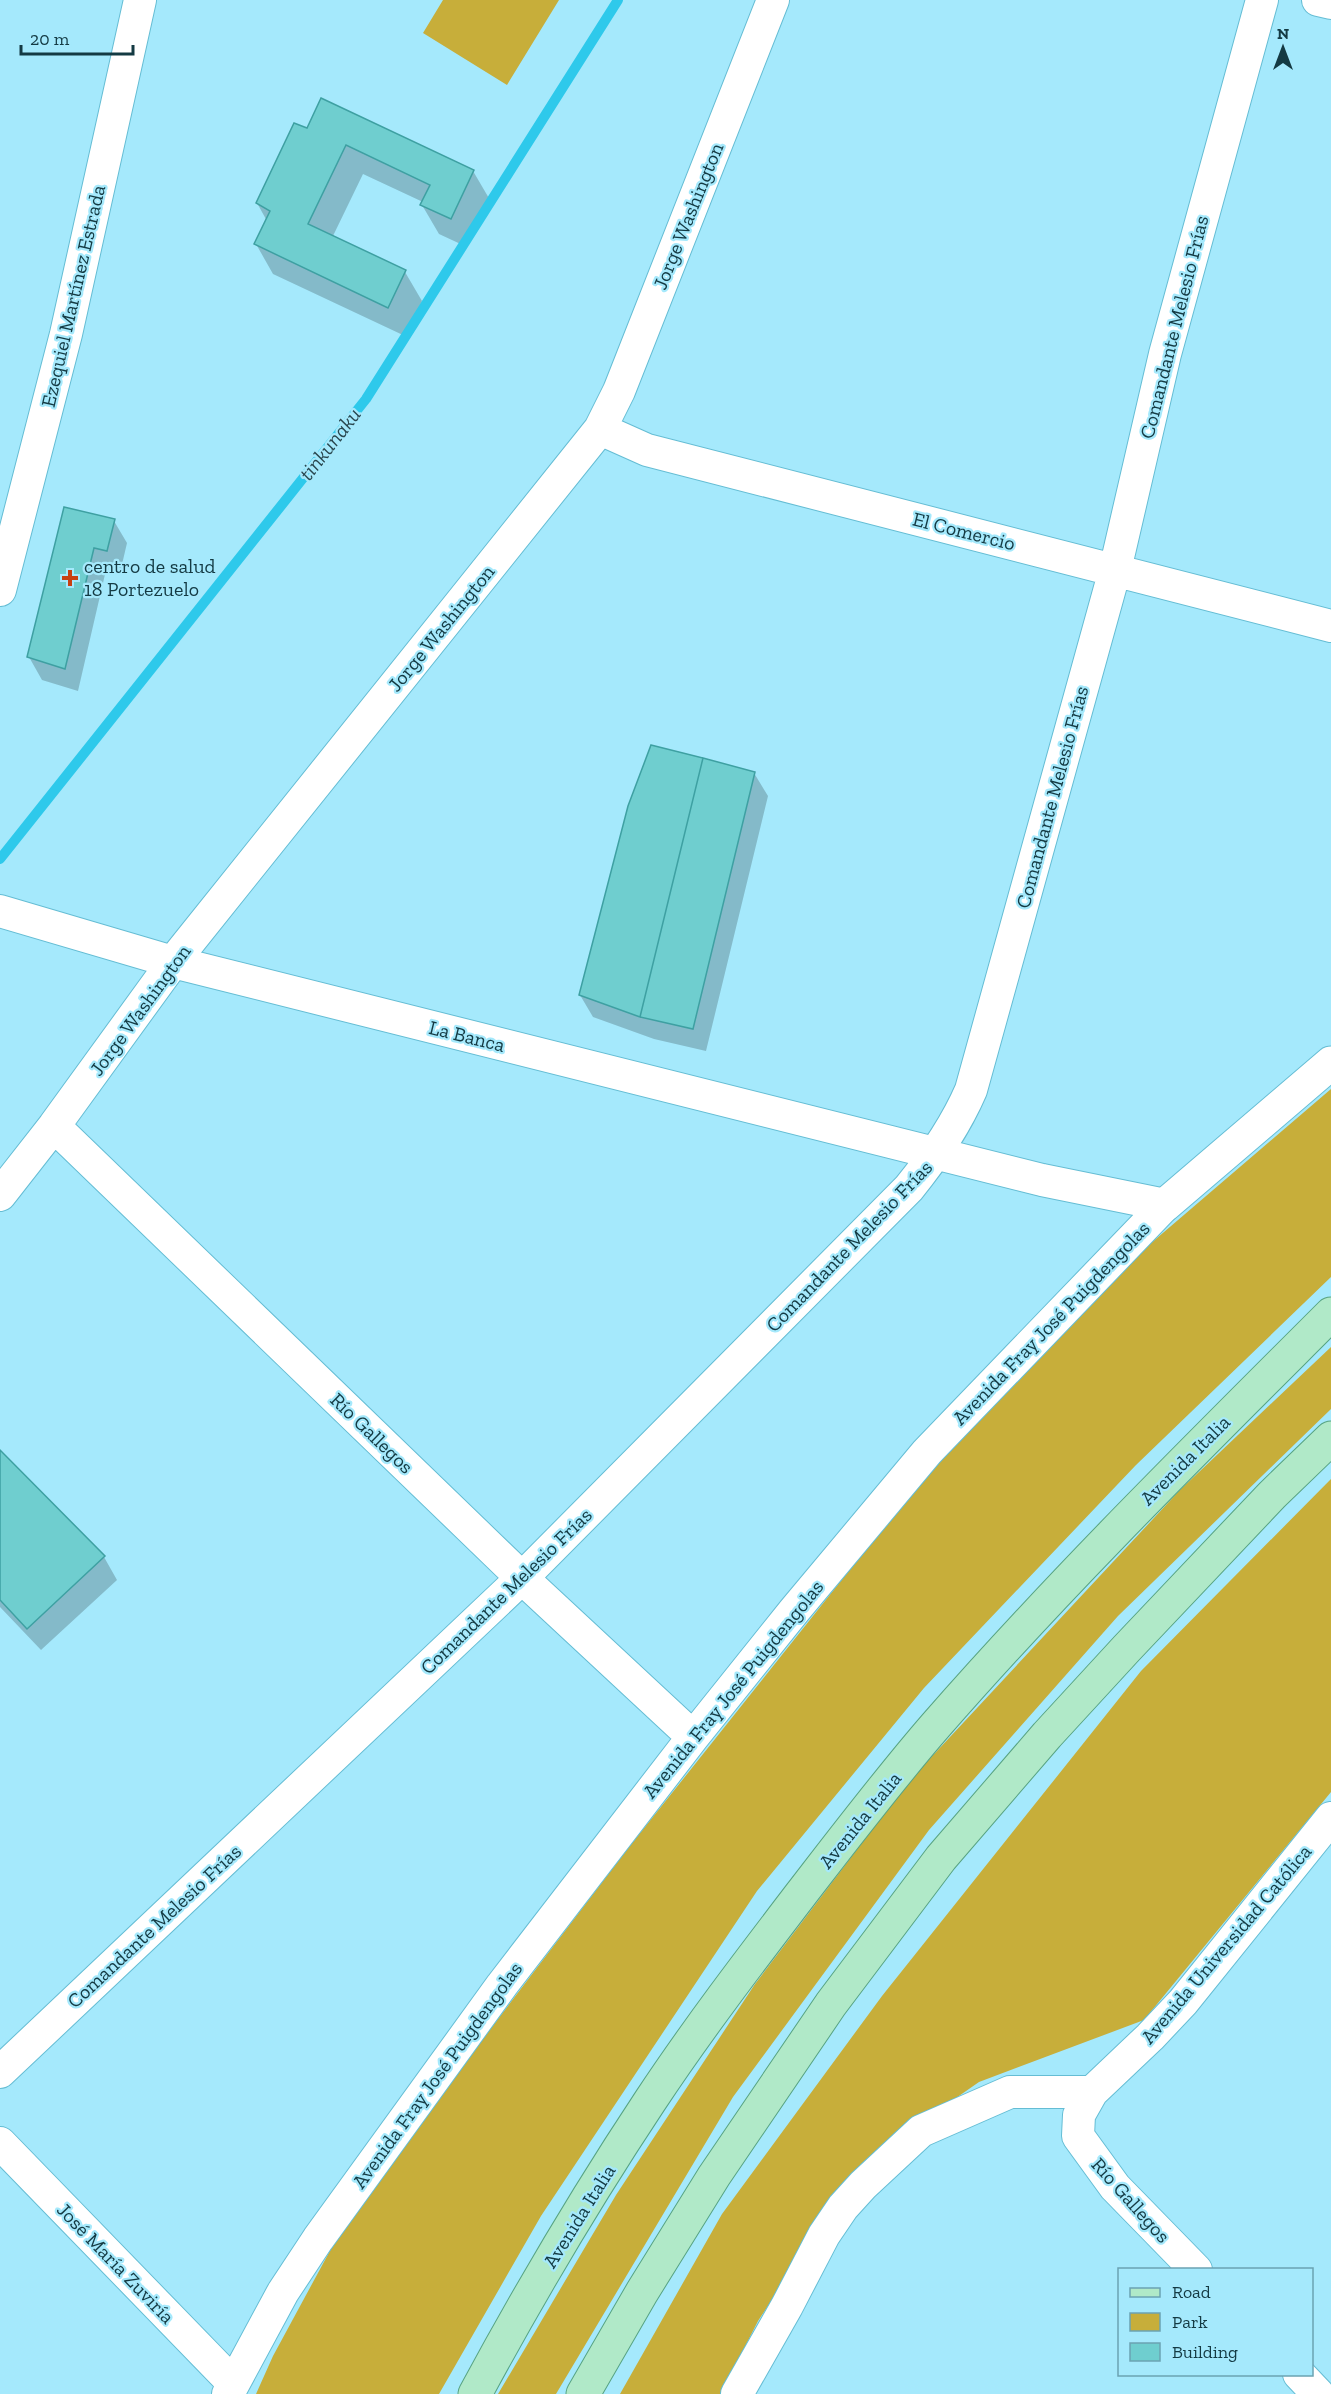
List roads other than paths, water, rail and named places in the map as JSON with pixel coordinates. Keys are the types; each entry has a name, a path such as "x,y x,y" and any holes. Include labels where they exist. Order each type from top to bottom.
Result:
{"main road":[{"name":"Avenida Italia","path":"475,2394 506,2336 571,2227 650,2101 743,1970 847,1834 935,1727 1038,1613 1150,1495 1331,1314"},
{"path":"583,2394 642,2292 714,2176 831,2004 941,1858 1126,1648 1272,1495 1331,1438"}],"street":[{"name":"Ezequiel Martínez Estrada","path":"0,590 66,334 140,0"},
{"name":"Jorge Washington","path":"0,1195 54,1126 173,962 600,429 619,391 773,0"},
{"name":"Comandante Melesio Frías","path":"0,2072 522,1578 909,1188 937,1154 959,1117 971,1090 1115,570 1165,354 1262,0"},
{"path":"1318,0 1331,3"},
{"name":"El Comercio","path":"600,429 647,450 1331,626"},
{"name":"La Banca","path":"0,911 173,962 1042,1180 1165,1205"},
{"name":"Avenida Fray José Puigdengolas","path":"231,2389 283,2292 502,1985 693,1737 794,1611 927,1452 1165,1205 1331,1063"},
{"name":"Río Gallegos","path":"54,1126 522,1578 693,1737"},
{"name":"Avenida Universidad Católica","path":"1092,2092 1183,2002 1331,1818"},
{"path":"736,2394 787,2307 824,2235 843,2206 921,2131 1010,2092 1092,2092"},
{"name":"Río Gallegos","path":"1092,2092 1080,2115 1078,2136 1115,2187 1194,2268"},
{"name":"José María Zuviría","path":"0,2143 231,2389"},
{"path":"1301,2376 1318,2394"}],"waterway":[{"name":"tinkunaku","path":"0,859 366,399 618,0"}],"place":[{"name":"centro de salud 18 Portezuelo","path":"70,578"}]}
